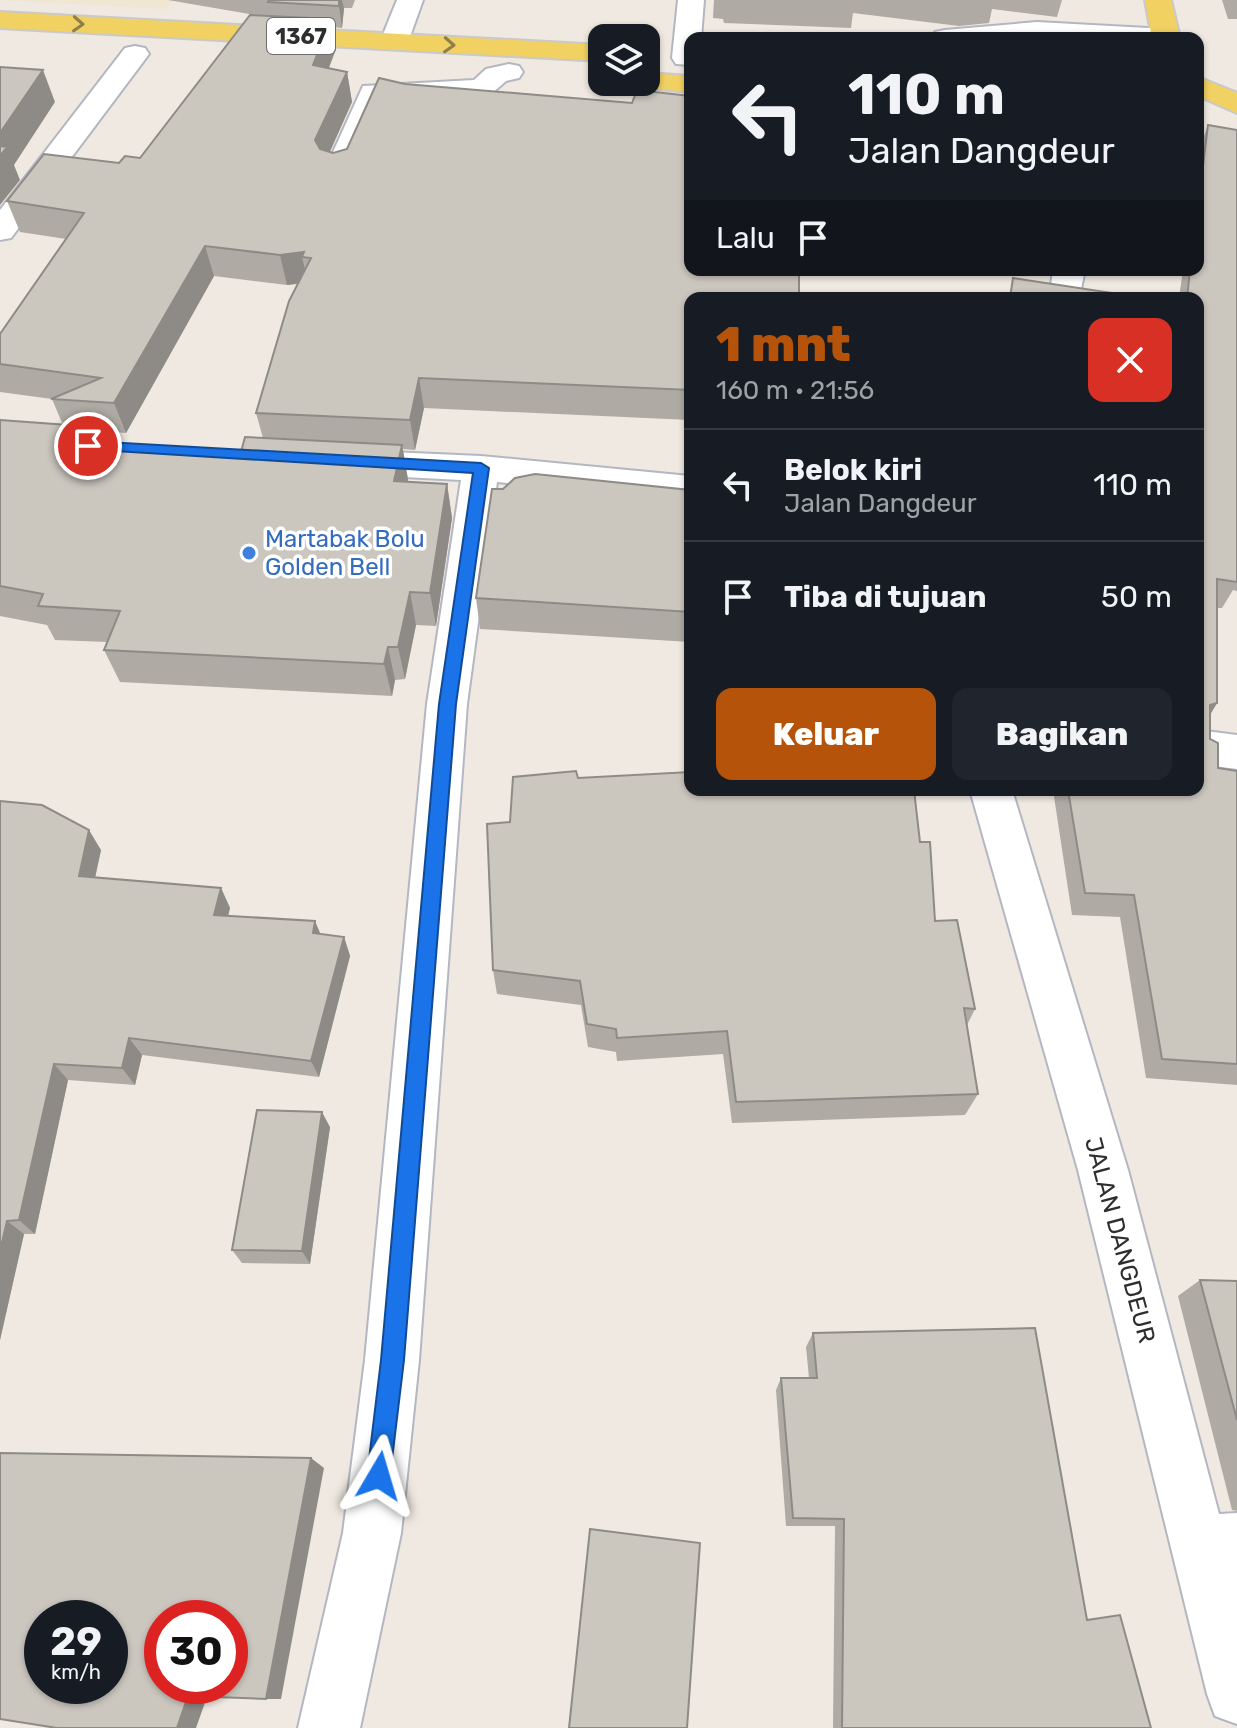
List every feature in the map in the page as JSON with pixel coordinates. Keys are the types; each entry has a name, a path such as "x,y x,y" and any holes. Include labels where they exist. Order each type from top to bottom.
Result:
{"main road":[{"path":"1158,0 1165,32"},
{"name":"1367","path":"0,20 588,52"},
{"name":"1367","path":"0,46 588,77"},
{"path":"660,59 684,65"},
{"path":"660,76 684,68"},
{"path":"1204,88 1237,104"},
{"path":"1204,105 1237,104"}],"street":[{"path":"394,42 410,0"},
{"path":"690,32 691,0"},
{"path":"1014,32 1069,32"},
{"path":"0,231 135,54"},
{"path":"339,172 373,92 481,88 496,75 509,72"},
{"path":"312,460 481,468 684,488"},
{"path":"329,1728 372,1533 392,1360 447,704 481,468"},
{"path":"1204,748 1237,752"},
{"name":"JALAN DANGDEUR","path":"993,796 1103,1170 1218,1542 1237,1694"}],"shaded area":[{"path":"0,0 174,0 165,9"}],"building":[{"path":"339,0 339,6 268,2"},
{"path":"250,15 331,19 313,65 347,72 315,140 320,149 333,153 347,149 379,78 405,84 632,103 635,96 660,96 660,93 684,95 684,276 799,276 799,292 684,292 684,390 419,378 410,420 256,413 289,301 311,258 302,257 304,252 280,255 205,246 114,403 51,399 101,378 0,364 0,334 84,213 7,201 44,154 119,163 125,156 140,158"},
{"path":"0,67 43,70 0,133"},
{"path":"1208,125 1237,130 1237,582 1217,579 1217,703 1210,705 1210,739 1218,743 1218,768 1237,771 1237,1064 1162,1059 1134,895 1085,893 1069,796 1204,796 1204,292 1188,292 1189,276 1204,276 1204,157"},
{"path":"1013,278 1105,292 1011,292"},
{"path":"0,420 95,427 85,445 241,452 245,437 402,445 394,481 447,484 430,593 410,592 398,647 388,647 384,664 104,650 120,611 38,606 43,594 0,586"},
{"path":"535,474 684,489 684,612 476,598 492,489 503,489 515,478"},
{"path":"576,771 578,778 684,772 684,796 915,796 920,842 930,842 935,921 957,920 975,1009 964,1008 978,1094 736,1102 727,1031 617,1038 616,1029 587,1024 580,981 493,970 487,824 510,822 513,777"},
{"path":"0,801 42,805 89,830 79,876 221,888 214,915 315,921 313,933 344,937 311,1061 129,1038 122,1068 54,1064 19,1220 7,1221 0,1251"},
{"path":"257,1110 322,1112 302,1251 232,1250"},
{"path":"1200,1280 1237,1281 1237,1420"},
{"path":"1035,1328 1087,1620 1120,1615 1151,1728 842,1728 844,1519 793,1518 781,1378 817,1378 813,1333"},
{"path":"0,1453 311,1458 266,1699 248,1698 248,1600 144,1600 144,1704 185,1704 177,1728 57,1728 0,1719"},
{"path":"590,1529 700,1543 687,1728 569,1728"}],"place":[{"name":"Martabak Bolu Golden Bell","path":"249,553"}],"route":[{"path":"88,446 481,468 447,704 392,1360 379,1476"}]}
